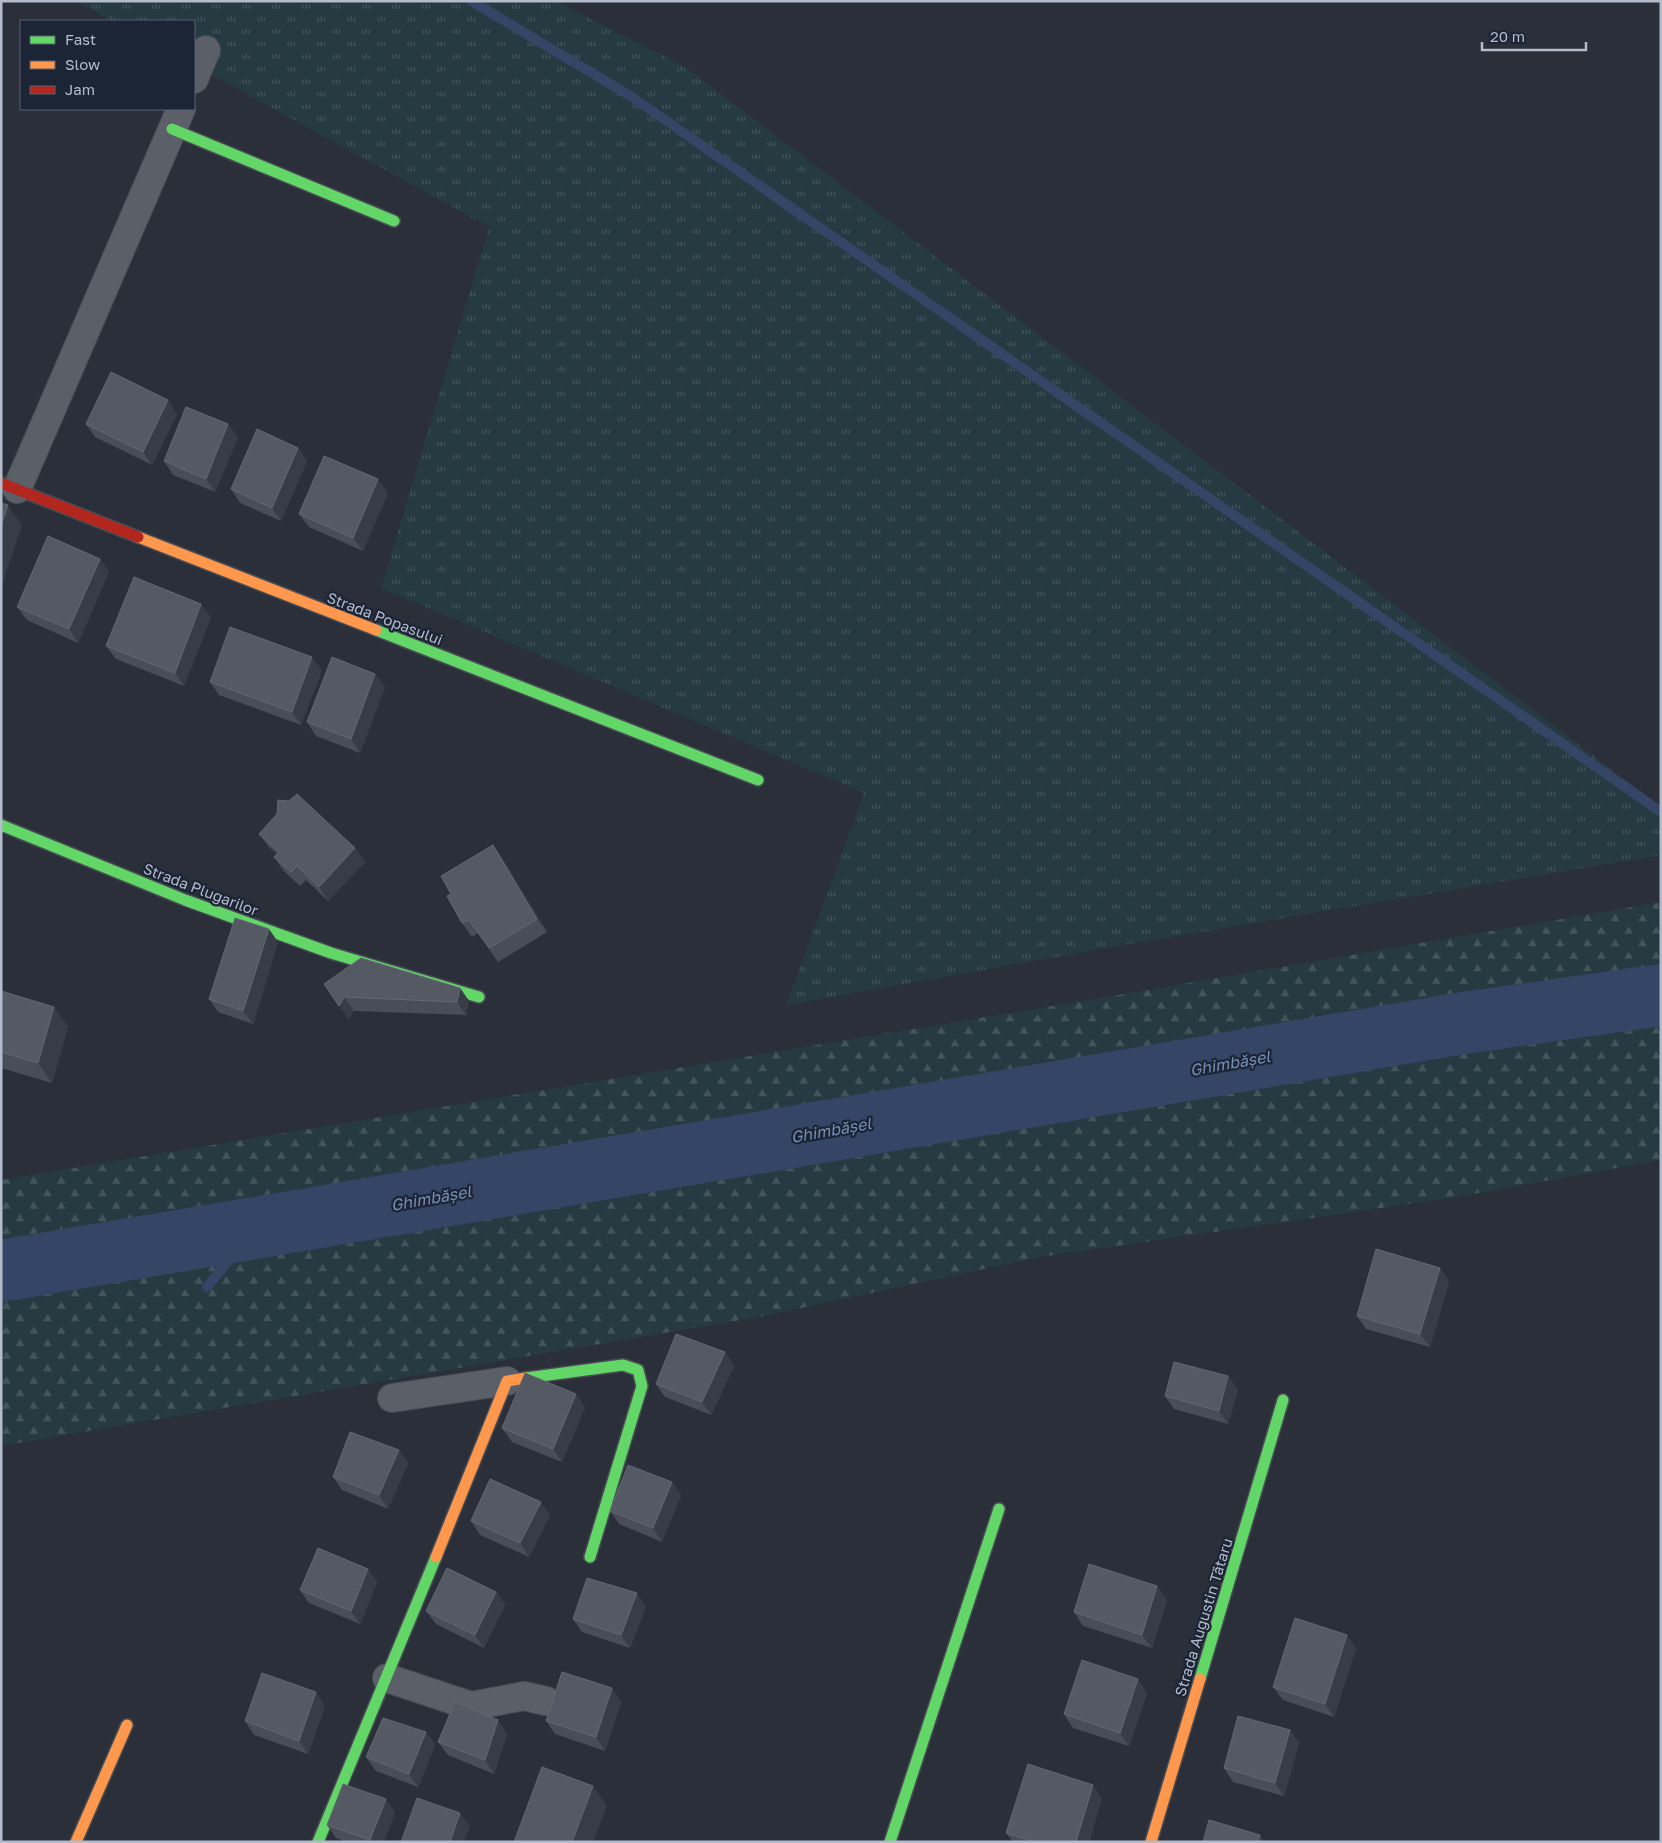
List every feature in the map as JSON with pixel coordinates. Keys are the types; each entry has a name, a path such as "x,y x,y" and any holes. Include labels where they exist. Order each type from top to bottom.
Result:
{"street":[{"path":"195,77 206,50"},
{"path":"9,486 177,119 394,221"},
{"name":"Strada Popasului","path":"9,486 758,780"},
{"name":"Strada Plugarilor","path":"1,825 185,900 313,946 479,997"},
{"path":"392,1398 623,1365 638,1370 642,1386 590,1557"},
{"path":"318,1842 387,1678 506,1381"},
{"name":"Strada Augustin Tătaru","path":"1151,1842 1283,1400"},
{"path":"890,1842 999,1509"},
{"path":"387,1678 471,1706 524,1696 546,1701"},
{"path":"76,1842 127,1725"}],"green space":[{"path":"76,1 555,1 687,68 1661,807 1661,855 1112,947 786,1005 864,793 381,588 489,227 195,66 195,20 111,20"},
{"path":"1661,902 1661,1160 1457,1197 1040,1257 758,1317 1,1446 1,1180 1118,995"}],"building":[{"path":"111,372 168,400 143,452 86,424"},
{"path":"186,407 228,424 206,479 164,461"},
{"path":"257,429 298,448 272,508 231,489"},
{"path":"324,456 378,479 353,538 299,514"},
{"path":"1,503 8,505 1,526"},
{"path":"48,536 100,559 69,629 17,607"},
{"path":"134,577 201,604 175,673 106,646"},
{"path":"230,627 312,657 292,712 210,682"},
{"path":"332,657 375,674 351,739 307,722"},
{"path":"297,794 355,848 319,887 297,866 291,872 274,857 279,852 259,834 277,814 278,800 289,801"},
{"path":"493,845 537,919 489,948 469,920 462,923 447,896 451,894 441,876"},
{"path":"235,918 269,929 243,1011 209,999"},
{"path":"361,958 460,988 457,1002 344,997 339,1006 324,984"},
{"path":"1,991 54,1007 38,1063 1,1052"},
{"path":"1376,1249 1440,1268 1420,1334 1357,1316"},
{"path":"676,1334 725,1352 702,1402 656,1384"},
{"path":"1174,1362 1228,1376 1219,1411 1165,1396"},
{"path":"525,1373 576,1394 553,1449 502,1428"},
{"path":"350,1432 399,1450 379,1495 333,1477"},
{"path":"628,1465 672,1482 653,1528 610,1511"},
{"path":"490,1479 541,1502 520,1543 471,1521"},
{"path":"318,1548 368,1569 351,1611 300,1590"},
{"path":"1089,1564 1157,1586 1142,1635 1074,1612"},
{"path":"447,1568 496,1592 475,1635 426,1611"},
{"path":"587,1578 637,1593 621,1635 573,1619"},
{"path":"1295,1618 1347,1635 1325,1704 1273,1687"},
{"path":"1082,1660 1138,1679 1120,1733 1064,1714"},
{"path":"562,1672 612,1688 596,1737 546,1721"},
{"path":"262,1673 316,1692 299,1741 245,1721"},
{"path":"455,1702 498,1720 485,1760 438,1742"},
{"path":"1238,1716 1290,1730 1275,1783 1224,1768"},
{"path":"383,1718 426,1732 409,1774 366,1757"},
{"path":"1028,1764 1093,1785 1076,1842 1035,1842 1006,1833"},
{"path":"542,1767 593,1786 572,1842 514,1842"},
{"path":"343,1784 386,1799 370,1840 327,1825"},
{"path":"417,1798 460,1813 450,1842 401,1842"},
{"path":"1209,1820 1260,1835 1258,1842 1203,1842"}],"waterway":[{"path":"471,1 632,97 1661,812"},
{"name":"Ghimbășel","path":"1,1271 1464,1023 1661,995"},
{"path":"207,1287 256,1227"}],"traffic: fast":[{"path":"172,129 394,221"},
{"path":"376,630 758,780"},
{"path":"1,825 185,900 331,953 479,997"},
{"path":"526,1378 623,1365 638,1370 642,1386 590,1557"},
{"path":"1200,1679 1283,1400"},
{"path":"890,1842 999,1509"},
{"path":"318,1842 436,1557"}],"traffic: slow":[{"path":"138,537 376,630"},
{"path":"436,1557 507,1381 526,1378"},
{"path":"1151,1842 1200,1679"},
{"path":"76,1842 127,1725"}],"traffic: jam":[{"path":"1,483 138,537"}]}
